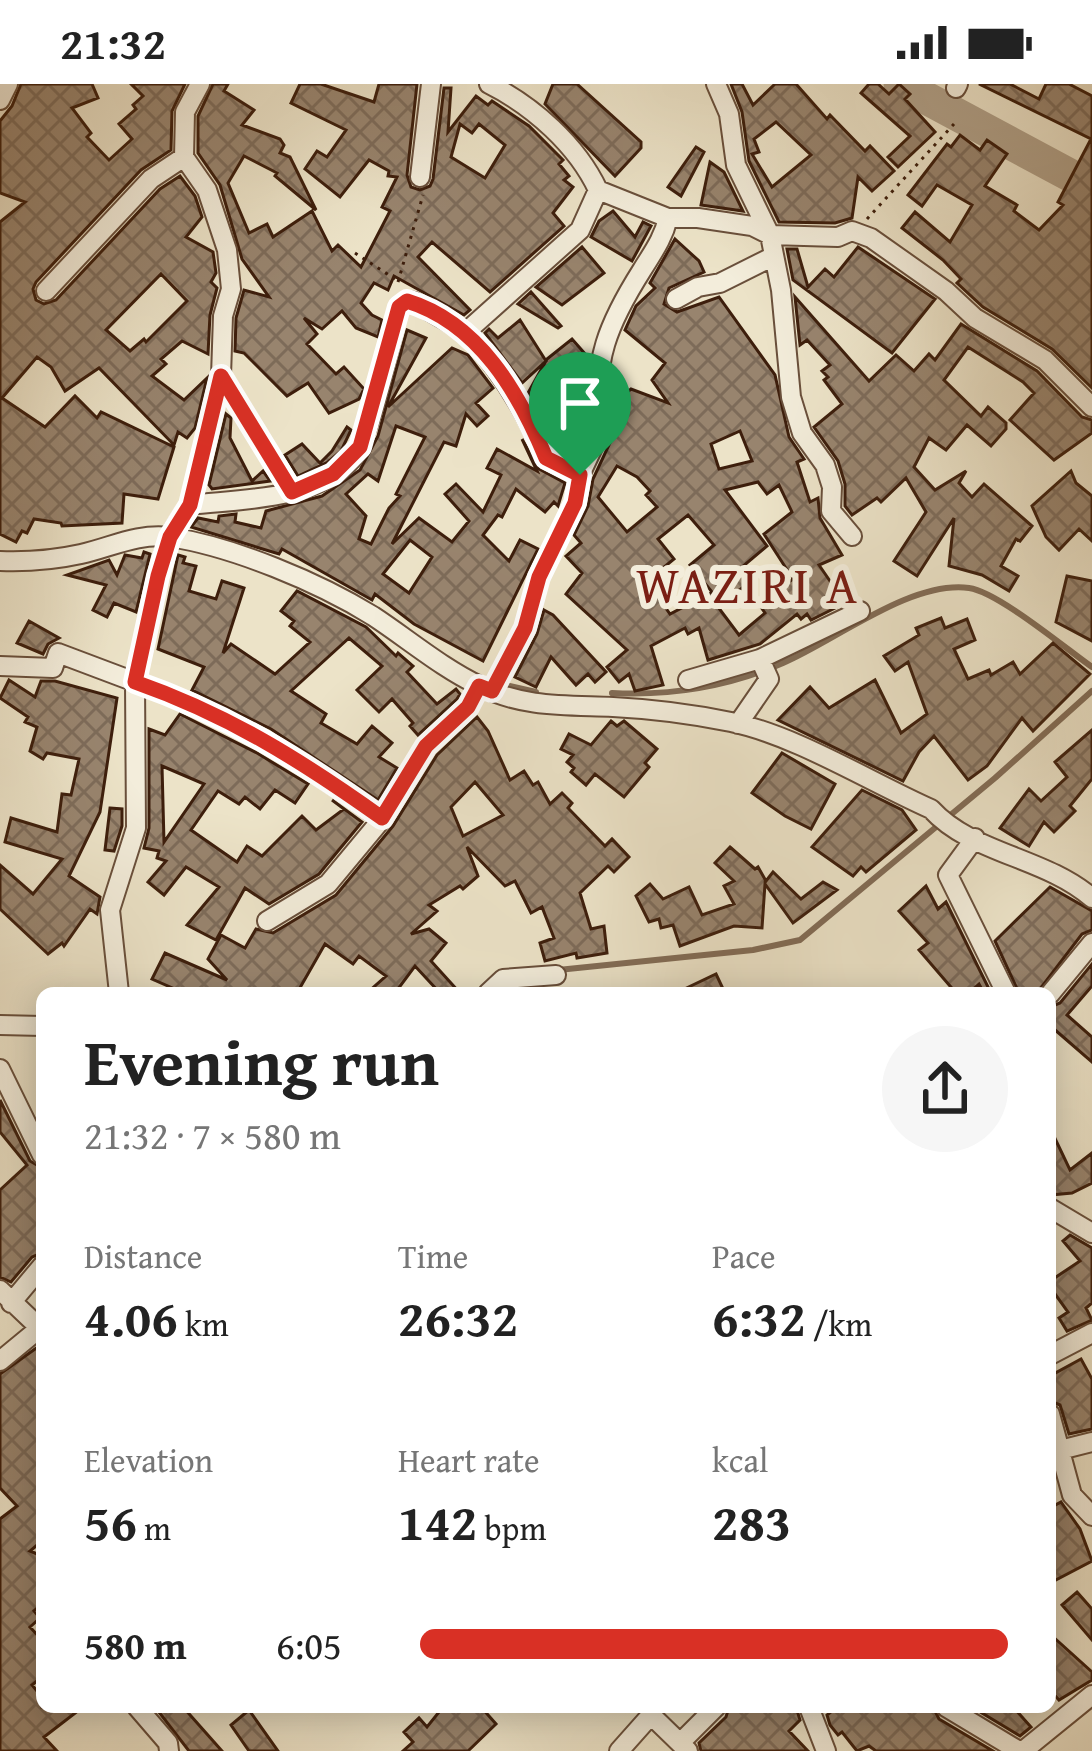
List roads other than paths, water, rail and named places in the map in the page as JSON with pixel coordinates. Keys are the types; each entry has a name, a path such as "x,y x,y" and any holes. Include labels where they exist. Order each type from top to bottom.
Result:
{"street":[{"path":"0,100 8,84"},
{"path":"117,987 110,910 136,828 135,682 170,537 190,505 221,376 224,316 232,289 227,250 207,190 184,158 185,112 200,84"},
{"path":"422,186 430,84"},
{"path":"489,84 557,132 598,190 668,218 752,226 770,236 838,237 852,231 872,238 946,291 974,318 1045,359 1092,407"},
{"path":"716,84 729,114 736,165 770,236 791,397 802,434 825,465 832,487 832,511 852,536"},
{"path":"46,291 151,179 184,158"},
{"path":"466,332 580,230 598,190"},
{"path":"267,921 328,884 382,818 426,746 486,688 525,628 539,577 575,503 580,475 604,424 595,391 609,330 663,239 668,218"},
{"path":"676,299 774,256"},
{"path":"190,505 292,492 333,474 360,447 399,307 414,302 466,332 526,411 546,458 580,475"},
{"path":"221,376 292,492"},
{"path":"0,561 82,554 134,536 170,537 300,579 368,613 486,688 522,701 564,708 650,709 739,724 1039,864 1092,898"},
{"path":"688,680 760,658 860,611"},
{"path":"0,666 52,668 58,653 196,704 291,754 382,818"},
{"path":"739,724 770,679 760,658"},
{"path":"975,838 948,874 1003,987"},
{"path":"1056,987 1092,943"},
{"path":"494,987 503,979 556,975"},
{"path":"0,1025 36,1026"},
{"path":"0,1069 36,1143"},
{"path":"1056,1211 1092,1232"},
{"path":"36,1271 6,1296 36,1324"},
{"path":"0,1361 36,1333"},
{"path":"1056,1352 1092,1333"},
{"path":"1056,1436 1072,1495 1092,1516"},
{"path":"1060,1450 1092,1442"},
{"path":"956,1713 1021,1751 1092,1695"},
{"path":"142,1713 168,1743 169,1751"},
{"path":"619,1751 651,1715 684,1747 711,1713"},
{"path":"811,1713 826,1751"}],"waterway":[{"path":"900,84 1092,187"},
{"path":"612,693 678,691 741,678 804,653 898,602 946,588 969,588 997,599 1092,667"},
{"path":"505,685 536,692"},
{"path":"558,970 753,950 800,940 1092,691"}],"district":[{"name":"WAZIRI A","path":"748,585"}]}
